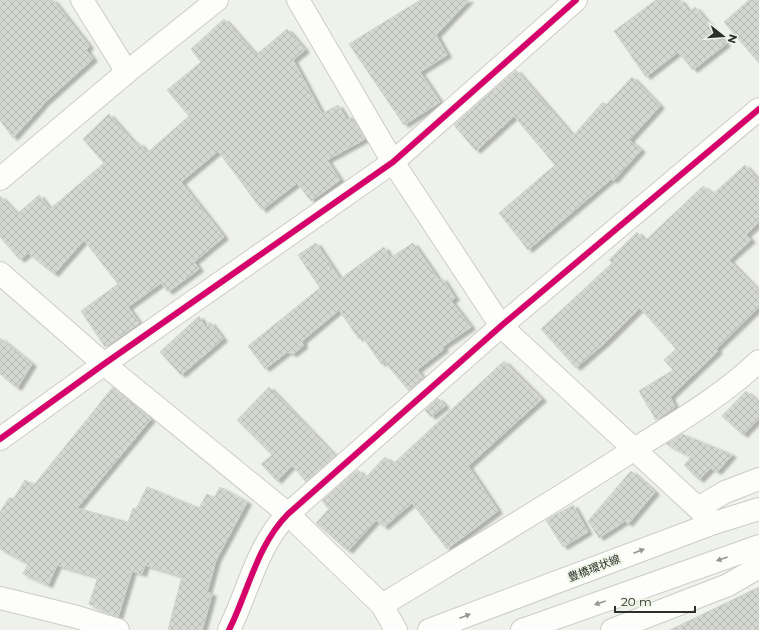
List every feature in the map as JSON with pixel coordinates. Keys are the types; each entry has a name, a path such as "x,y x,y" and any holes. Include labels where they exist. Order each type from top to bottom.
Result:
{"street":[{"path":"82,0 127,72"},
{"path":"0,179 127,72 217,0"},
{"path":"298,0 393,162 501,326 714,523"},
{"path":"0,438 393,162 576,0"},
{"path":"229,630 241,605 265,545 276,526 288,514 501,326 759,109"},
{"path":"0,273 104,364 288,514 382,605 396,630"},
{"path":"382,605 712,400 738,381 759,361"},
{"path":"698,508 725,492 759,479"},
{"name":"豊橋環状線","path":"429,630 714,523 751,511"},
{"path":"522,630 756,555"},
{"path":"612,630 728,586 756,555"},
{"path":"0,598 77,617 118,630"}],"building":[{"path":"0,0 53,0 89,46 86,50 93,59 42,105 13,138 0,120"},
{"path":"420,0 469,0 436,35 447,55 420,72 440,102 404,125 349,44"},
{"path":"656,0 680,0 689,12 695,7 726,44 693,70 678,52 646,77 614,31"},
{"path":"749,0 759,0 759,63 724,22"},
{"path":"224,19 256,55 287,29 305,50 293,60 322,114 338,105 347,120 352,117 365,139 327,160 340,180 311,201 297,183 262,210 218,151 181,182 224,237 194,262 199,269 168,292 161,283 128,307 139,323 105,347 81,311 118,284 84,240 54,274 28,253 20,260 0,237 0,196 17,214 39,195 50,209 104,163 83,139 109,114 136,145 139,143 147,153 189,116 167,90 201,62 191,49"},
{"path":"516,70 573,136 602,103 607,104 632,77 660,106 629,140 641,150 613,181 611,179 528,250 499,213 555,165 514,116 476,151 454,125"},
{"path":"745,165 759,181 759,222 746,235 751,240 729,260 759,291 759,307 716,349 718,351 670,397 675,407 656,420 639,391 673,370 664,360 676,349 640,308 607,341 576,368 541,329 612,263 609,260 637,232 645,241 703,186 713,194"},
{"path":"316,243 340,279 384,247 390,258 413,243 439,280 442,278 455,298 451,301 471,327 442,347 444,349 417,370 423,378 409,391 384,361 381,364 362,336 359,339 339,310 302,341 303,346 293,354 287,352 265,369 248,346 320,288 298,255"},
{"path":"199,316 205,327 210,322 223,339 181,375 160,352"},
{"path":"0,338 32,364 17,388 0,374"},
{"path":"504,361 542,399 468,466 498,511 447,549 412,503 384,527 376,520 348,551 316,523 329,509 322,501 352,474 358,470 365,478 385,457 393,464"},
{"path":"113,387 151,419 77,508 128,522 133,508 136,509 147,487 199,508 207,494 214,498 220,487 247,502 216,560 207,592 212,594 202,630 168,630 182,576 145,565 142,574 132,571 118,617 89,604 98,577 57,565 48,585 23,574 28,564 0,549 0,512 9,498 14,498 25,480 34,485"},
{"path":"269,387 335,456 306,482 292,465 277,481 261,464 272,455 237,420"},
{"path":"746,391 759,403 759,418 743,435 722,416"},
{"path":"438,398 445,406 431,417 425,410"},
{"path":"682,434 732,455 717,472 711,468 699,480 684,465 691,457 666,444"},
{"path":"631,471 655,492 628,524 625,521 599,538 588,521"},
{"path":"573,505 588,532 563,547 546,520"},
{"path":"759,587 759,630 670,630"}],"cycle path":[{"path":"0,439 104,364 393,162 576,0"},
{"path":"229,630 254,569 268,540 277,526 288,514 501,326 759,109"}]}
